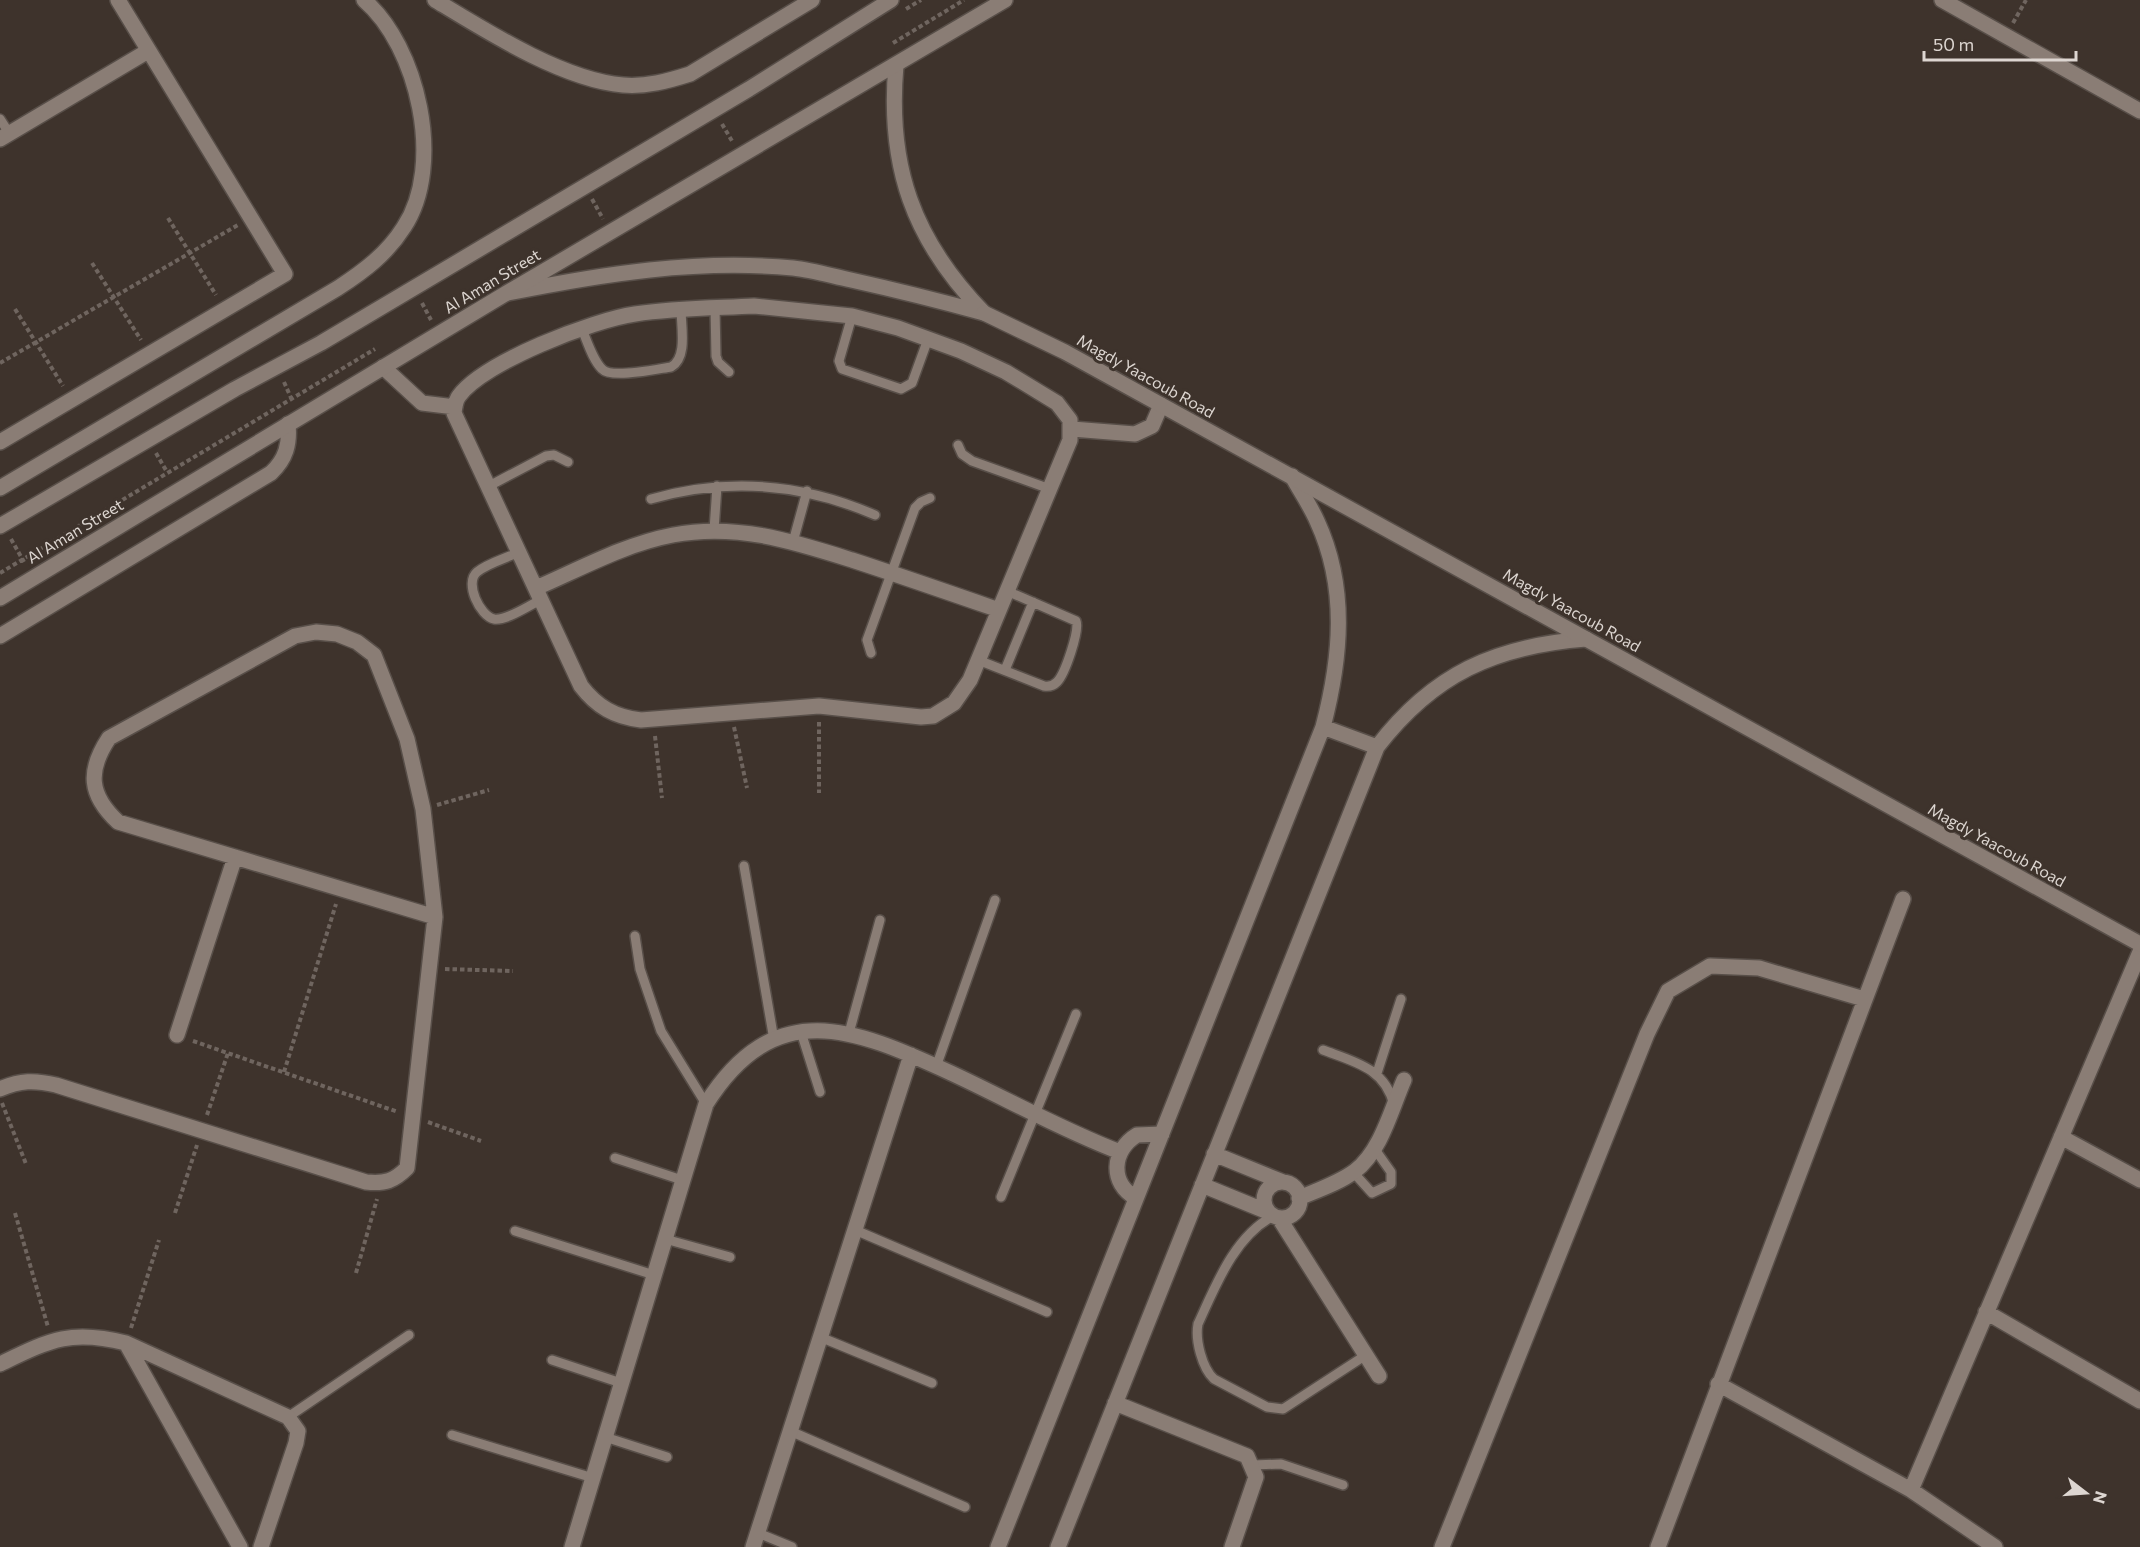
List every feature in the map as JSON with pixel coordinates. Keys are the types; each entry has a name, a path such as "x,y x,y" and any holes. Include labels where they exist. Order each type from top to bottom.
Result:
{"street":[{"path":"0,442 285,274 118,0"},
{"path":"0,488 338,288 377,262 406,226 419,190 425,146 419,104 402,51 388,27 363,0"},
{"path":"435,0 540,58 581,76 624,86 669,81 690,74 812,0"},
{"name":"Al Aman Street","path":"2,525 414,287 713,110 891,0"},
{"name":"Al Aman Street","path":"0,598 505,294 1005,0"},
{"path":"1942,0 2140,111"},
{"path":"4,136 148,51"},
{"name":"Magdy Yaacoub Road","path":"896,65 894,133 909,200 939,261 984,313"},
{"name":"Magdy Yaacoub Road","path":"505,294 600,275 669,267 731,265 795,268 925,296 984,313 1161,405 2140,944"},
{"path":"681,309 793,309 852,316 928,339 961,351 1006,372 1057,403 1070,420 1072,429 1070,440 978,660 961,696 944,711 933,716 921,717 819,706 641,720 617,716 588,696 581,686 454,413 455,407 460,394 492,370 581,327 634,314 681,309"},
{"path":"383,367 422,403 455,407"},
{"path":"1072,429 1135,434 1152,426 1161,405"},
{"path":"0,636 271,473 279,466 288,447 294,421"},
{"path":"998,1547 1323,727 1336,676 1340,624 1333,572 1317,522 1292,477"},
{"path":"539,594 631,547 672,535 714,530 767,535 793,542 999,610"},
{"path":"0,1089 16,1082 36,1080 56,1085 366,1182 381,1184 396,1179 407,1168 435,917 423,809 407,739 374,655 357,642 337,634 316,632 295,636 109,738 98,754 94,773 96,792 104,809 118,822 435,917"},
{"path":"1058,1547 1377,747 1399,718 1430,690 1466,668 1514,649 1545,642 1586,639"},
{"path":"1323,727 1377,747"},
{"path":"177,1035 234,857"},
{"path":"1658,1547 1903,899"},
{"path":"1911,1490 2140,952"},
{"path":"1442,1547 1647,1034 1668,991 1710,966 1759,968 1864,999"},
{"path":"572,1547 706,1104 724,1076 749,1053 774,1040 801,1032 825,1030 849,1033 911,1055 1120,1152"},
{"path":"755,1540 911,1055"},
{"path":"1299,1198 1353,1172 1374,1148 1404,1080"},
{"path":"1136,1198 1124,1189 1117,1175 1120,1152 1137,1135 1162,1134"},
{"path":"2061,1137 2140,1180"},
{"path":"1202,1185 1274,1215 1292,1215 1296,1211 1299,1198 1294,1188 1214,1154"},
{"path":"1283,1182 1276,1183 1266,1192 1264,1199 1379,1376"},
{"path":"1986,1312 2140,1401"},
{"path":"0,1364 51,1340 87,1336 126,1343 288,1416 298,1431 296,1443 261,1547"},
{"path":"126,1343 240,1547"},
{"path":"1718,1384 1911,1490 1995,1547"},
{"path":"1115,1403 1247,1456 1253,1465 1256,1477 1254,1490 1232,1547"}],"lane":[{"path":"0,119 4,136"},
{"path":"715,308 716,356 718,362 729,372"},
{"path":"581,327 600,366 606,372 615,374 671,367 678,362 681,354 681,309"},
{"path":"852,316 839,361 842,369 901,389 912,383 928,339"},
{"path":"958,445 962,454 972,461 1050,489"},
{"path":"489,486 546,456 554,455 568,462"},
{"path":"651,499 717,486 762,485 807,491 875,515"},
{"path":"714,530 717,486"},
{"path":"793,542 807,491"},
{"path":"871,653 867,639 915,508 921,501 930,498"},
{"path":"519,552 477,572 472,582 473,591 484,613 493,619 503,617 539,594"},
{"path":"978,660 1044,686 1050,687 1059,680 1078,626 1071,617 1007,591"},
{"path":"1005,670 1033,602"},
{"path":"744,866 774,1040"},
{"path":"936,1067 995,900"},
{"path":"849,1033 880,920"},
{"path":"635,936 643,979 661,1031 706,1104"},
{"path":"1377,1072 1401,999"},
{"path":"1001,1197 1076,1014"},
{"path":"801,1032 820,1092"},
{"path":"1323,1050 1377,1072 1388,1087 1394,1105"},
{"path":"1353,1172 1372,1193 1391,1184 1393,1175 1374,1148"},
{"path":"615,1158 682,1180"},
{"path":"1274,1215 1252,1230 1238,1246 1198,1324 1197,1336 1208,1373 1214,1379 1268,1407 1283,1408 1365,1355"},
{"path":"855,1230 1047,1312"},
{"path":"515,1231 654,1275"},
{"path":"665,1239 730,1257"},
{"path":"288,1416 409,1335"},
{"path":"820,1337 932,1383"},
{"path":"552,1360 621,1383"},
{"path":"790,1431 966,1506"},
{"path":"452,1435 593,1478"},
{"path":"605,1437 667,1457"},
{"path":"1253,1465 1281,1464 1343,1485"},
{"path":"755,1540 792,1547"}],"path":[{"path":"2006,36 2026,0"},
{"path":"713,110 741,157"},
{"path":"585,186 611,232"},
{"path":"0,363 251,217"},
{"path":"168,218 224,308"},
{"path":"92,263 149,353"},
{"path":"414,287 439,334"},
{"path":"15,309 72,399"},
{"path":"276,366 294,421"},
{"path":"148,440 178,490"},
{"path":"2,525 32,578"},
{"path":"819,706 819,793"},
{"path":"730,712 747,788"},
{"path":"652,718 662,798"},
{"path":"423,809 489,790"},
{"path":"284,1072 341,889"},
{"path":"429,968 513,971"},
{"path":"177,1035 481,1141"},
{"path":"0,1098 26,1164"},
{"path":"356,1273 381,1184"},
{"path":"15,1212 51,1340"},
{"path":"126,1343 159,1240"}]}
